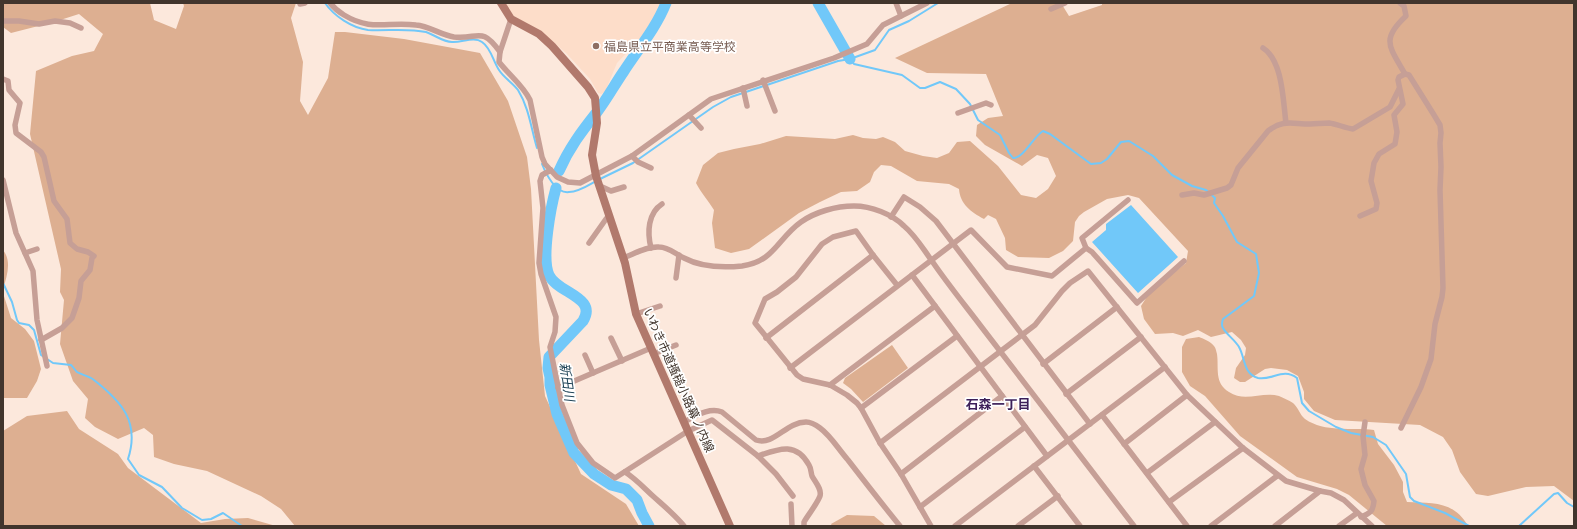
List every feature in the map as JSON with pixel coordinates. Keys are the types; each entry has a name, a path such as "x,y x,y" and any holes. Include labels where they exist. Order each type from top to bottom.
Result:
{"street":[{"path":"330,3 347,17 369,25 417,25 454,37 482,36 493,43 500,52"},
{"path":"501,3 511,19 500,52 499,62 524,89 530,100 542,157 548,173 568,182 580,183 598,181 711,99 867,44 883,25 927,3"},
{"path":"896,3 901,16"},
{"path":"1052,9 1065,3"},
{"path":"1400,3 1404,6 1406,16 1391,33 1390,44 1405,74 1409,75 1440,125 1443,288 1435,324 1431,359 1421,388 1401,428"},
{"name":"いわき市道搔槌小路幕ノ内線","path":"511,19 539,34 548,42 588,87 595,98 597,123 592,155 598,181 623,258 636,314 730,526"},
{"path":"3,21 19,20 39,24 55,22 70,24 81,28"},
{"path":"1262,48 1272,56 1278,72 1286,123"},
{"path":"1360,216 1376,209 1377,203 1371,181 1374,163 1379,154 1395,144 1397,132 1394,115 1403,104 1398,80 1405,74"},
{"path":"3,79 8,81 9,90 20,103 16,133 41,152 44,157 54,201 67,219 70,243 77,249 88,252 94,256 92,258 90,270 81,281 79,298 72,318 62,328 41,340"},
{"path":"763,80 775,112"},
{"path":"743,88 747,106"},
{"path":"1182,196 1194,193 1204,195 1227,188 1231,185 1238,168 1268,131 1280,124 1329,123 1353,129 1390,107 1399,89"},
{"path":"958,113 986,103 990,105"},
{"path":"689,115 701,128"},
{"path":"632,156 638,162 651,168"},
{"path":"548,173 540,181 543,208 539,263 541,274 556,318 551,352 562,405 573,434 585,454 602,470 615,478 688,431 712,420 758,456 776,474 793,496"},
{"path":"3,180 16,233 33,271 37,320 47,366"},
{"path":"598,181 611,191 624,187"},
{"path":"891,217 904,197 920,207 936,221 1090,424"},
{"path":"1128,200 1082,238 1086,248 1092,252 1137,303 1184,261"},
{"path":"651,248 649,225 654,212 662,204"},
{"path":"623,258 651,248 667,248 684,258 705,265 717,267 742,266 761,261 801,222 834,208 855,206 880,211 903,224 915,236 931,260 1000,352 1134,526"},
{"path":"589,243 609,216"},
{"path":"790,368 971,230 1007,267 1052,276 1086,248"},
{"path":"897,285 856,231 833,237 822,244 796,277 777,292 765,299 755,323 790,368 803,379 830,385 847,395 861,408 880,442 932,526"},
{"path":"25,253 37,249"},
{"path":"676,278 679,255"},
{"path":"766,338 873,255"},
{"path":"880,442 1035,325 1070,283 1088,271 1188,395 1243,448 1277,476 1286,481 1320,492 1331,493 1344,500 1372,526"},
{"path":"912,275 1047,456"},
{"path":"636,314 660,306"},
{"path":"830,385 935,306"},
{"path":"1043,364 1117,307"},
{"path":"861,408 957,336"},
{"path":"1066,394 1141,337"},
{"path":"610,338 622,361"},
{"path":"558,388 622,361 676,345"},
{"path":"585,355 593,373"},
{"path":"955,526 1165,367"},
{"path":"1124,444 1188,395"},
{"path":"900,474 1002,396"},
{"path":"684,422 707,411 716,410 722,412 756,440 761,442 766,442 786,428 798,423 807,422 815,425 820,428 834,443 900,526"},
{"path":"1102,415 1187,526"},
{"path":"1147,473 1215,422"},
{"path":"1339,526 1359,515 1370,514 1373,511 1374,500 1365,485 1362,469 1365,455 1363,436 1365,422"},
{"path":"920,507 1025,427"},
{"path":"758,456 788,448 800,454 809,466 819,488 820,496 804,522 804,526"},
{"path":"1169,502 1243,448"},
{"path":"1034,466 1080,526"},
{"path":"625,472 637,479 653,497 666,507 684,526"},
{"path":"1211,526 1277,476"},
{"path":"1275,526 1320,492"},
{"path":"1018,526 1058,496"},
{"path":"791,504 792,526"}],"shaded area":[{"path":"3,3 150,3 154,20 176,29 184,6 183,3 296,3 291,18 303,62 300,101 308,115 328,78 335,32 404,39 480,53 508,101 527,157 531,189 539,340 545,396 581,474 626,504 639,526 295,526 281,509 261,496 207,471 174,464 154,457 153,435 144,428 118,439 95,427 85,418 88,399 73,381 60,344 64,300 60,292 61,269 30,134 36,71 72,56 94,51 103,34 79,14 11,33 3,27"},
{"name":"福島県立平商業高等学校","path":"504,3 663,3 657,16 641,38 617,63 605,92 601,94 598,93 590,79 566,53 540,31 513,16"},
{"path":"1012,3 1061,3 1069,16 1102,5 1102,3 1574,3 1574,501 1554,486 1526,487 1488,496 1476,494 1460,472 1452,450 1443,437 1420,425 1335,420 1314,411 1304,399 1304,392 1298,376 1287,370 1271,368 1265,369 1245,382 1240,382 1234,378 1236,368 1245,355 1246,348 1241,340 1232,332 1211,337 1198,330 1183,336 1173,333 1155,334 1144,319 1141,306 1150,292 1186,263 1188,251 1139,198 1128,195 1107,199 1084,212 1075,222 1073,241 1063,251 1049,258 1018,257 1006,250 1005,238 996,219 988,215 984,219 967,207 962,199 959,189 949,184 917,181 891,166 881,165 874,172 870,182 857,191 841,192 799,213 749,249 731,253 715,248 712,223 714,210 696,183 703,165 718,153 760,144 786,136 835,139 853,135 863,138 876,139 883,137 895,142 905,151 937,158 949,153 957,142 970,141 998,166 1021,195 1036,198 1048,189 1056,176 1048,158 1037,155 1022,166 985,145 976,136 977,125 988,118 1003,116 986,74 927,73 895,58"},
{"path":"3,250 6,254 8,264 3,289"},
{"path":"3,293 11,318 25,329 34,341 41,369 37,381 27,398 3,398"},
{"path":"1199,337 1209,341 1215,348 1217,354 1219,380 1224,388 1229,392 1241,397 1266,395 1279,396 1293,403 1305,419 1321,426 1339,429 1374,430 1378,444 1394,465 1403,482 1403,492 1407,502 1434,503 1442,505 1456,512 1468,526 1387,526 1349,495 1337,489 1297,477 1240,436 1205,396 1190,386 1182,372 1182,347 1186,339"},
{"path":"892,345 908,368 863,402 843,383 845,378"},
{"path":"67,411 79,429 118,454 128,468 201,523 225,519 248,518 276,526 3,526 3,431 27,416"},
{"path":"847,515 874,516 886,526 832,526 831,524"}],"water":[{"path":"1131,205 1178,257 1138,293 1092,242 1106,230 1106,224"}],"waterway":[{"path":"325,3 338,17 362,29 419,31 426,32 449,42 471,40 479,40 482,42 488,48 501,73 516,87 522,97 537,148"},
{"name":"新田川","path":"559,171 576,140 601,107 652,29 666,3"},
{"path":"818,3 850,59"},
{"path":"600,179 633,163 713,107 731,97 875,50 889,30 909,21 938,3"},
{"path":"850,59 854,64 902,75 920,88 925,88 940,82 956,89 970,104 978,120 1000,135 1013,158 1021,155 1043,131 1050,134 1091,164 1101,163 1107,159 1121,142 1129,141 1153,156 1172,175 1192,186 1206,190 1215,198 1214,203 1237,242 1256,254 1259,273 1254,296 1223,319 1222,324 1224,330 1239,347 1245,365 1250,373 1258,378 1268,378 1282,374 1292,375 1297,378 1302,403 1309,411 1336,427 1351,433 1373,437 1386,445 1406,474 1410,497 1414,501 1445,513 1469,526"},
{"path":"542,164 552,182 556,187 564,192 576,191 596,181"},
{"name":"新田川","path":"556,188 546,245 547,267 549,275 553,281 581,301 585,306 586,313 583,321 549,357 548,368 550,385 557,414 574,453 594,474 611,485 626,489 637,500 649,526"},
{"path":"3,283 12,302 17,320 19,323 29,325 34,330 41,355 44,357"},
{"path":"47,359 53,363 71,365 77,372 90,377 113,396 126,414 130,424 132,434 128,459 139,475 162,487 182,508 202,520 211,519 223,513 242,526"},
{"path":"1519,526 1554,494 1558,493 1567,503 1574,507"}],"place":[{"name":"福島県立平商業高等学校","path":"596,46"}],"district":[{"name":"石森一丁目","path":"998,404"}]}
